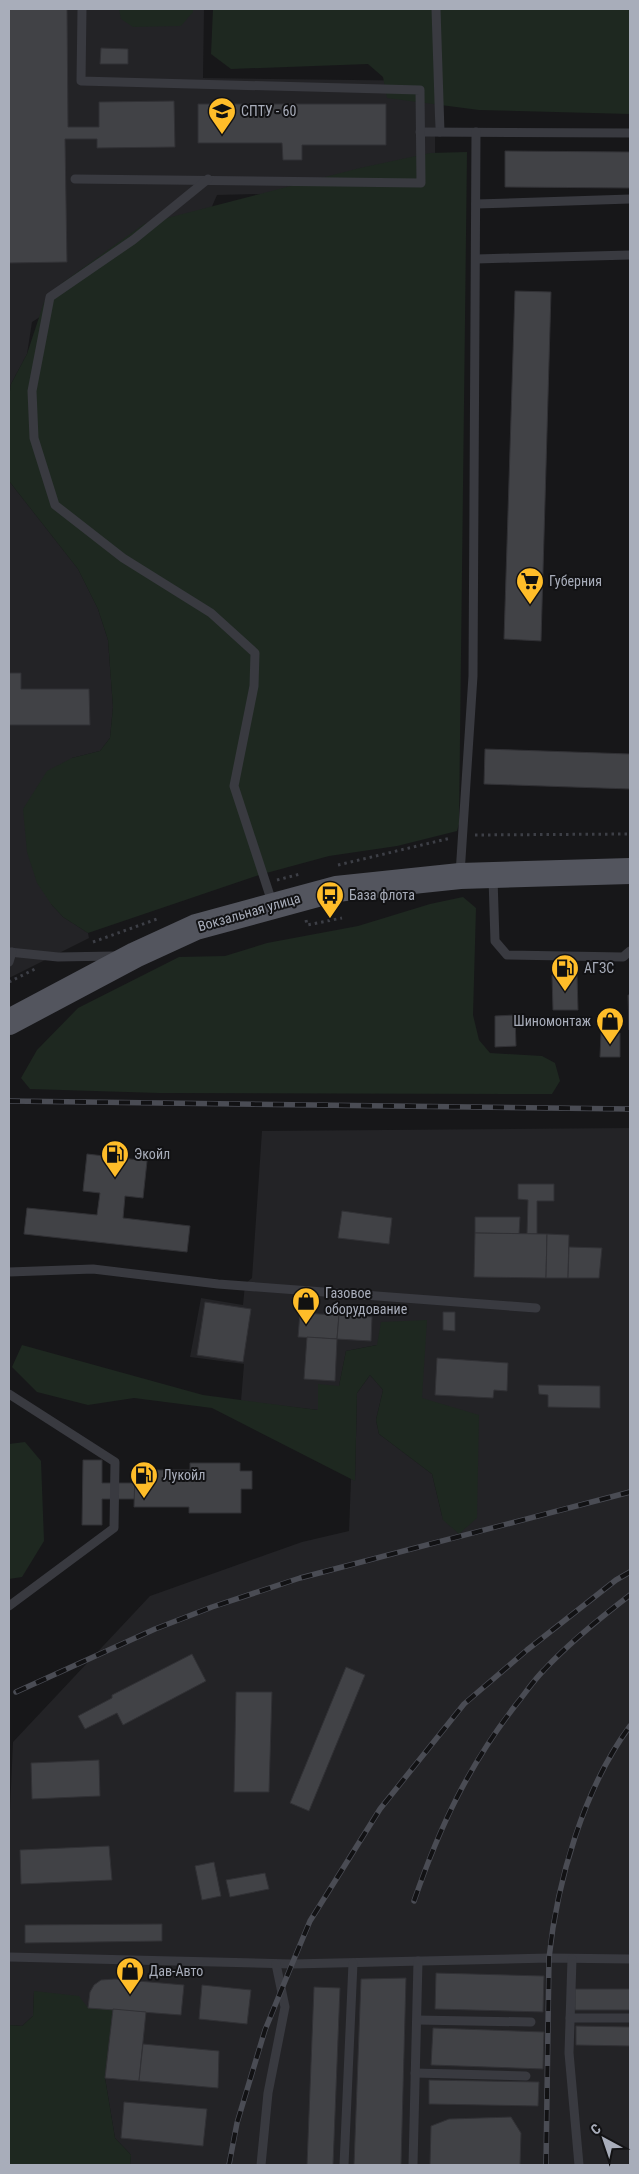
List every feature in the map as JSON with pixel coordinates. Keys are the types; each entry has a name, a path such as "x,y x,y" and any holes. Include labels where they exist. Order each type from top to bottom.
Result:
{"main road":[{"name":"Вокзальная улица","path":"9,1022 135,955 196,927 336,888 460,876 630,872"}],"lane":[{"path":"75,179 208,179 421,183 420,90 82,81 82,9"},
{"path":"436,9 440,132"},
{"path":"420,132 630,133"},
{"path":"460,876 473,676 476,132"},
{"path":"208,179 133,240 50,297 32,390 34,438 55,505 123,558 211,613 255,653 254,686 234,786 273,905"},
{"path":"476,204 630,199"},
{"path":"476,259 630,255"},
{"path":"493,875 496,941 507,955 623,957 630,951"},
{"path":"9,962 10,952 58,957 135,955"},
{"path":"9,1272 93,1269 218,1284 536,1308"},
{"path":"9,1394 115,1462 114,1528 9,1606"},
{"path":"9,1956 276,1964 572,1958 630,1959"},
{"path":"572,1958 568,2052 580,2165"},
{"path":"413,2165 418,1961"},
{"path":"344,2165 353,1963"},
{"path":"261,2165 268,2093 285,2006 276,1964"},
{"path":"570,2018 630,2018"},
{"path":"417,2020 531,2022"},
{"path":"416,2073 526,2076"}],"shaded area":[{"name":"СПТУ - 60","path":"9,9 204,9 203,78 435,81 435,190 217,195 210,211 32,322 27,354 11,384 9,398"},
{"path":"119,9 193,9 193,12 181,26 133,27 121,19"},
{"path":"213,9 630,9 630,114 479,110 387,98 383,77 368,64 231,69 211,54"},
{"path":"467,152 459,824 457,831 397,846 329,856 259,875 88,933 63,917 51,904 37,883 27,852 23,809 47,771 72,758 100,751 110,738 113,707 108,640 98,609 78,569 9,481 9,398 11,384 27,354 44,302 62,283 144,224 360,168 430,153"},
{"path":"9,481 78,569 98,609 108,640 113,707 110,738 100,751 72,758 51,904 63,917 88,933 89,938 9,978"},
{"path":"463,897 476,908 473,1015 479,1040 490,1053 542,1056 555,1063 560,1081 552,1094 159,1093 30,1089 21,1078 37,1050 78,1008 179,957 225,956 267,943 358,926 430,904"},
{"path":"630,1128 630,2165 130,2165 131,2155 115,2138 105,2078 113,2009 88,2008 34,1992 33,2016 22,2026 9,2025 9,1832 13,1742 150,1596 302,1542 349,1531 351,1479 355,1480 357,1393 370,1375 383,1390 376,1420 379,1434 432,1474 443,1520 422,1398 377,1345 346,1351 339,1386 318,1410 241,1401 244,1364 190,1357 201,1298 243,1305 245,1284 252,1278 262,1131"},
{"path":"427,1320 422,1398 479,1415 477,1518 459,1534 443,1520 432,1474 379,1434 376,1420 383,1390 370,1375 357,1393 355,1481 212,1408 134,1398 88,1405 37,1392 12,1367 22,1345 203,1395 318,1410 318,1384 339,1386 346,1351 377,1345 381,1322"},
{"path":"25,1442 41,1461 44,1541 22,1577 9,1579 9,1444"},
{"path":"34,1991 79,1996 88,2008 113,2009 105,2078 115,2138 131,2155 130,2165 9,2165 9,2025 22,2026 33,2016"}],"building":[{"path":"9,9 67,9 68,127 99,127 99,102 174,101 175,147 97,148 97,139 65,139 67,262 9,263"},
{"path":"101,48 128,49 128,64 100,64"},
{"path":"198,104 386,104 386,145 302,145 302,160 283,160 282,143 198,143"},
{"path":"505,151 630,152 630,188 505,187"},
{"path":"515,291 551,292 541,641 504,639"},
{"path":"9,673 21,673 21,689 89,689 90,725 9,725"},
{"path":"485,749 630,754 630,789 484,784"},
{"name":"АГЗС","path":"552,975 577,975 578,1010 553,1010"},
{"path":"628,995 630,995 630,1030 629,1030"},
{"path":"515,1015 516,1046 495,1047 495,1016"},
{"name":"Шиномонтаж","path":"601,1033 620,1033 620,1057 600,1057"},
{"path":"87,1154 147,1161 143,1198 125,1196 123,1218 190,1226 187,1252 24,1234 27,1208 97,1215 100,1193 83,1191"},
{"path":"518,1184 554,1184 554,1201 537,1201 537,1234 527,1234 528,1200 518,1199"},
{"path":"342,1211 392,1218 389,1244 338,1238"},
{"path":"475,1217 520,1217 519,1234 475,1233"},
{"path":"475,1233 547,1234 546,1278 474,1277"},
{"path":"547,1234 569,1235 568,1278 546,1278"},
{"path":"569,1247 602,1248 599,1278 568,1278"},
{"path":"205,1302 251,1309 243,1362 197,1355"},
{"path":"443,1312 455,1312 455,1331 443,1330"},
{"path":"300,1313 339,1315 337,1339 298,1337"},
{"path":"339,1315 372,1317 371,1341 337,1339"},
{"path":"307,1337 337,1339 335,1381 304,1379"},
{"path":"437,1358 508,1363 507,1391 494,1390 493,1398 435,1395"},
{"path":"538,1385 600,1386 600,1408 548,1407 548,1395 539,1394"},
{"path":"83,1460 102,1460 102,1483 135,1483 135,1499 102,1499 102,1525 82,1525"},
{"path":"190,1463 240,1463 240,1471 252,1471 252,1489 241,1489 241,1513 189,1513 189,1507 134,1507 135,1470 190,1470"},
{"path":"192,1654 206,1681 123,1725 117,1713 85,1729 78,1716 112,1698 112,1695"},
{"path":"346,1667 365,1675 309,1811 290,1803"},
{"path":"236,1692 272,1692 269,1792 234,1792"},
{"path":"99,1760 100,1796 32,1799 31,1763"},
{"path":"109,1846 112,1880 21,1884 20,1850"},
{"path":"214,1862 221,1896 202,1900 195,1866"},
{"path":"265,1873 269,1889 230,1897 226,1880"},
{"path":"162,1924 162,1941 25,1943 25,1925"},
{"path":"436,1973 544,1976 543,2012 435,2009"},
{"path":"406,1978 401,2165 354,2165 361,1979"},
{"path":"115,1979 184,1985 181,2015 88,2008 90,1992 94,1985 101,1980"},
{"path":"202,1985 251,1990 247,2024 199,2019"},
{"path":"314,1987 340,1988 333,2165 307,2165"},
{"path":"575,1989 630,1989 630,2010 575,2010"},
{"path":"113,2009 146,2012 139,2081 105,2078"},
{"path":"576,2026 630,2027 630,2046 576,2045"},
{"path":"433,2028 544,2032 543,2069 431,2065"},
{"path":"143,2044 219,2051 218,2088 139,2081"},
{"path":"429,2080 539,2082 538,2106 429,2104"},
{"path":"124,2102 207,2109 203,2146 121,2138"},
{"path":"511,2117 521,2133 520,2165 430,2165 431,2126 449,2119"}],"railway":[{"path":"9,1101 630,1109"},
{"path":"16,1692 155,1629 212,1607 300,1578 630,1492"},
{"path":"229,2165 237,2123 265,2030 310,1921 380,1809 464,1704 527,1650 616,1580 630,1572"},
{"path":"414,1901 434,1847 457,1797 500,1726 540,1674 564,1650 630,1595"},
{"path":"546,2165 549,1958 553,1928 566,1867 586,1806 599,1778 630,1726"}],"place":[{"name":"СПТУ - 60","path":"222,135"},
{"name":"Губерния","path":"530,605"},
{"name":"База флота","path":"330,919"},
{"name":"АГЗС","path":"565,992"},
{"name":"Шиномонтаж","path":"610,1045"},
{"name":"Экойл","path":"115,1178"},
{"name":"Газовое оборудование","path":"306,1325"},
{"name":"Лукойл","path":"144,1499"},
{"name":"Дав-Авто","path":"130,1995"}]}
